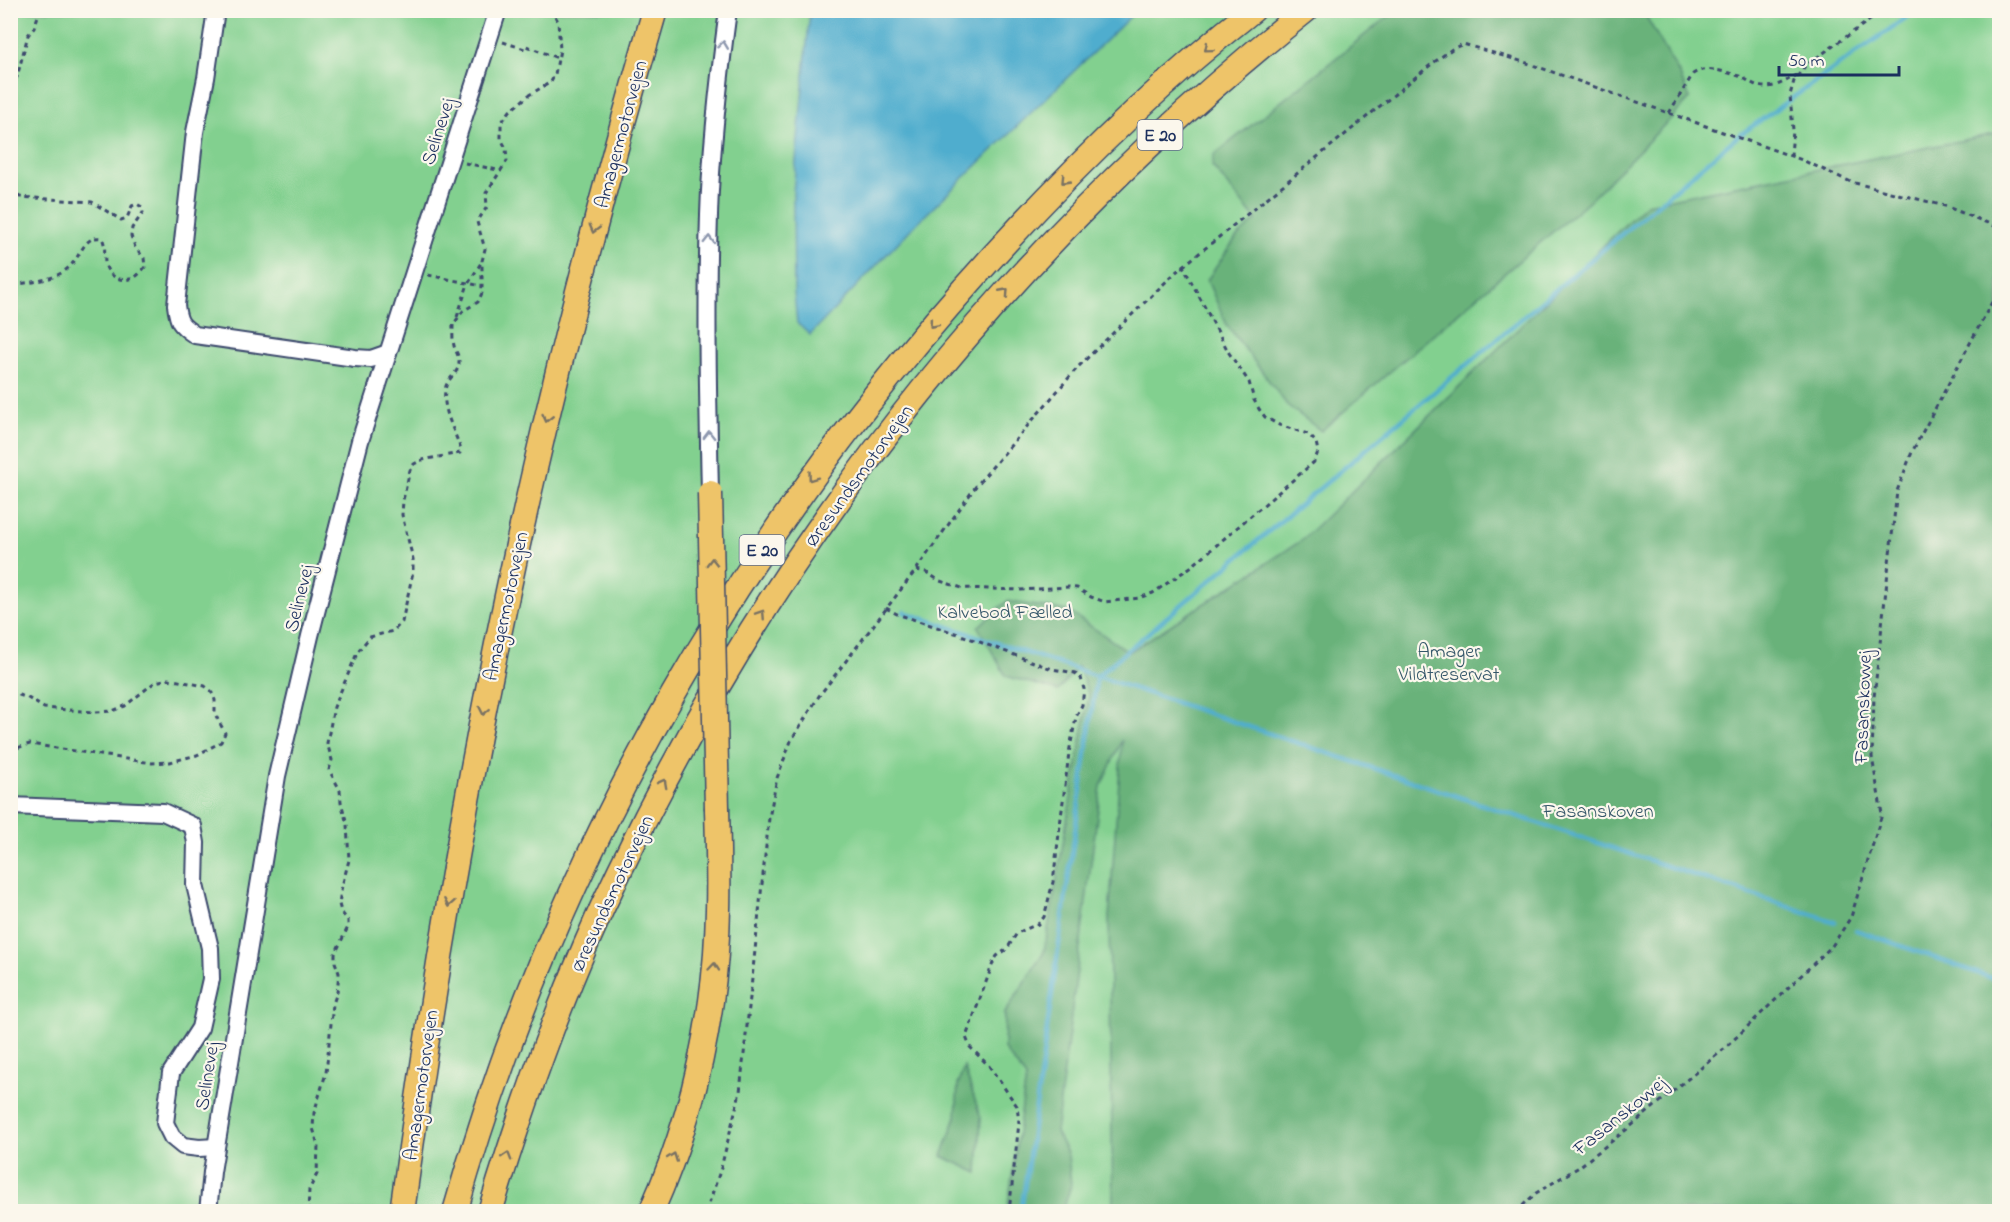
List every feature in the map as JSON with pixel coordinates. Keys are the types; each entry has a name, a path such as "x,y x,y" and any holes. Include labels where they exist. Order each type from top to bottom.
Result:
{"highway":[{"name":"Amagermotorvejen","path":"402,1212 440,952 507,595 587,256 655,10"},
{"name":"Øresundsmotorvejen","path":"455,1212 505,1059 530,993 587,860 658,722 723,610 764,548 854,421 921,338 1032,213 1100,145 1252,10"},
{"name":"Øresundsmotorvejen","path":"490,1212 509,1147 537,1068 587,942 617,875 714,690 798,557 889,430 975,325 1024,271 1153,141 1208,91 1306,10"},
{"path":"651,1212 690,1105 706,1035 717,927 717,809 710,493"}],"street":[{"path":"216,10 195,132 176,304 178,320 184,328 195,335 371,359 388,353"},
{"name":"Selinevej","path":"208,1212 251,926 278,776 310,636 360,441 498,10"},
{"path":"710,493 709,213 713,141 728,10"},
{"path":"10,807 163,812 193,826 196,843 195,885 210,948 211,979 200,1028 171,1073 165,1123 172,1137 183,1146 216,1147"}],"path":[{"path":"10,87 17,77 28,35 34,28 39,10"},
{"path":"456,318 478,302 482,293 482,261 485,249 477,222 488,207 486,193 507,161 501,139 501,123 510,111 529,95 551,82 555,74 560,50 558,21 551,10"},
{"path":"1791,156 1793,130 1790,95 1794,81 1805,66 1884,10"},
{"path":"501,41 525,50 526,46 558,58"},
{"path":"706,1212 721,1168 740,1092 769,818 777,778 791,741 814,705 976,486 1078,367 1182,266 1433,63 1463,44 1524,62 1791,156 1851,182 1945,206 2000,228"},
{"path":"1669,113 1693,74 1699,70 1706,69 1741,77 1752,84 1768,87 1798,75"},
{"path":"465,163 502,171"},
{"path":"10,191 20,196 92,202 121,220 128,218 132,206 136,204 142,207 143,213 132,228 131,236 135,247 144,258 145,267 129,280 118,279 109,273 105,263 105,244 102,238 95,237 89,240 72,265 62,273 49,279 10,285"},
{"path":"308,1212 309,1190 317,1174 318,1145 313,1128 314,1113 326,1073 333,1004 338,992 339,973 335,954 348,927 348,920 341,912 339,904 340,890 349,860 347,824 340,790 329,770 332,760 327,743 334,707 358,651 370,637 393,631 402,622 413,572 413,559 402,515 410,470 414,464 422,460 460,453 461,450 448,414 444,394 447,383 457,372 459,365 452,336 453,325 462,296 482,261"},
{"path":"916,570 962,588 1020,590 1070,587 1077,588 1105,602 1139,598 1153,593 1192,566 1314,462 1318,452 1316,442 1308,434 1279,425 1265,417 1259,409 1249,382 1229,353 1182,266"},
{"path":"427,275 482,286"},
{"name":"Fasanskovvej","path":"1516,1212 1536,1193 1579,1167 1631,1126 1724,1048 1832,946 1851,917 1882,814 1872,757 1874,697 1897,490 1912,452 2000,287"},
{"path":"886,608 897,614 1052,669 1075,673 1081,678 1084,689 1069,753 1053,882 1044,918 1038,924 1017,933 1007,950 997,956 966,1037 970,1047 989,1066 1017,1106 1018,1129 1009,1212"},
{"path":"10,692 28,698 44,708 112,711 125,706 154,682 168,679 205,686 215,700 215,714 225,733 221,742 197,755 170,762 152,763 30,744 10,750"}],"green space":[{"name":"Kalvebod Fælled","path":"10,11 1999,11 1999,1211 11,1211"},
{"path":"1395,11 1643,11 1680,75 1690,99 1591,199 1321,431 1287,405 1227,325 1207,280 1236,238 1256,220 1212,166 1214,155"},
{"name":"Fasanskoven","path":"1999,133 1999,1211 1113,1211 1109,918 1122,740 1101,786 1056,1132 1068,1155 1071,1185 1063,1211 1007,1211 1026,1078 1004,1049 1005,1013 1044,952 1089,695 1078,666 1058,691 1006,676 978,627 1007,601 1068,611 1129,652 1301,541 1646,204"},
{"path":"964,1067 981,1118 978,1173 942,1156 956,1117 958,1084"}],"water":[{"path":"810,10 1136,11 909,231 810,335 797,323 794,292 793,193"}],"waterway":[{"path":"1021,1212 1097,676 1737,137 1917,10"},
{"path":"904,612 1835,922"},
{"path":"1856,930 2000,981"}],"park label":[{"name":"Amager Vildtreservat","path":"1449,662"}]}
